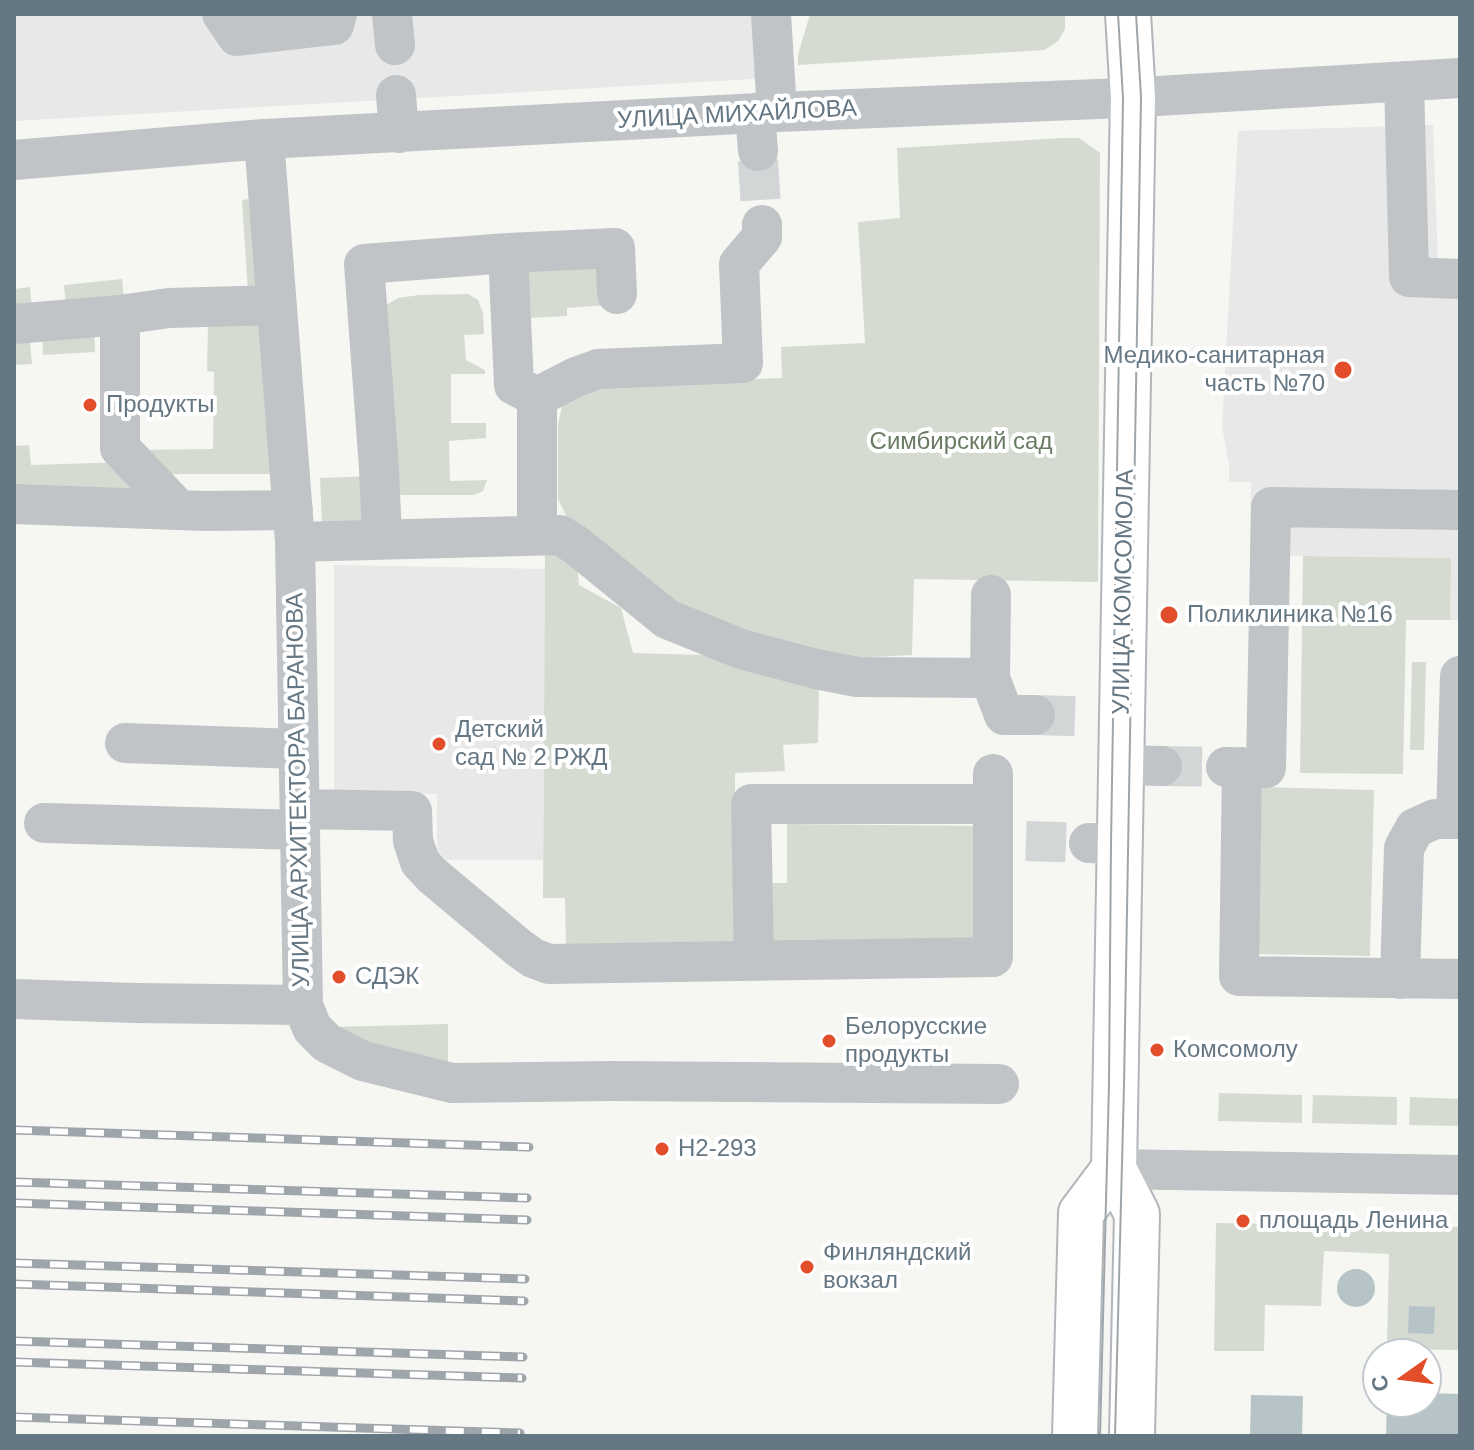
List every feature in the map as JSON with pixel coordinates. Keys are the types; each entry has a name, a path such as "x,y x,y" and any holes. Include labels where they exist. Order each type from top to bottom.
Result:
{"main road":[{"name":"УЛИЦА КОМСОМОЛА","path":"1128,14 1133,97 1108,717 1141,765 1104,844 1114,1169 1137,1214 1132,1436"},
{"path":"1075,1436 1081,1213 1114,1169"}],"street":[{"path":"222,14 237,36 334,25 337,14"},
{"path":"764,125 773,60 771,14"},
{"path":"773,60 799,14"},
{"name":"УЛИЦА МИХАЙЛОВА","path":"14,160 264,139 398,114 764,125 1133,97 1460,78"},
{"path":"1404,81 1409,277 1460,279"},
{"name":"УЛИЦА АРХИТЕКТОРА БАРАНОВА","path":"264,139 294,526 303,1005 312,1028 327,1043 363,1061 452,1083 999,1084"},
{"path":"537,397 598,369 743,363 739,264 762,237 762,225"},
{"path":"382,539 364,264 615,248 617,294"},
{"path":"508,253 514,385 537,397"},
{"path":"14,324 169,308 277,305"},
{"path":"120,315 120,448 179,510"},
{"path":"537,397 537,535"},
{"path":"17,502 179,510 382,539 560,535 667,619 741,649 857,677 990,678"},
{"path":"1460,510 1271,507 1266,768 1234,767 1239,976 1460,979"},
{"path":"991,595 990,678 1004,715 1035,715"},
{"path":"1400,979 1404,848 1415,828 1435,819 1456,819 1460,676"},
{"path":"125,743 298,749"},
{"path":"44,823 300,820 412,811 413,841 420,862 519,948 549,964 993,957 1001,815 751,804 754,960"},
{"path":"14,999 303,1005"},
{"path":"1114,1169 1460,1175"}],"shaded area":[{"path":"14,14 767,14 771,78 14,121"},
{"name":"Медико-санитарная часть №70","path":"1433,125 1438,265 1460,266 1460,620 1450,620 1450,558 1250,555 1251,482 1229,482 1222,427 1238,131"},
{"name":"Детский сад № 2 РЖД","path":"334,565 545,569 543,860 447,860 437,850 437,794 334,790"},
{"path":"1356,1269 1370,1274 1375,1288 1370,1302 1356,1307 1342,1302 1337,1288 1342,1274"},
{"path":"1409,1306 1435,1307 1434,1334 1408,1333"},
{"path":"1442,1393 1460,1394 1460,1436 1386,1436 1387,1418 1442,1418"},
{"path":"1251,1395 1303,1396 1302,1436 1250,1436"}],"green space":[{"path":"810,14 1065,14 1065,29 1058,41 1045,50 798,65"},
{"name":"Симбирский сад","path":"1079,138 1100,153 1098,582 914,579 912,655 821,660 673,613 571,526 558,499 558,425 562,406 593,385 782,378 781,347 865,343 858,222 900,218 897,148"},
{"path":"258,198 275,474 154,474 133,450 213,449 214,372 207,371 208,324 250,322 242,200"},
{"path":"606,258 608,305 567,308 567,316 531,318 527,263"},
{"path":"122,279 124,299 66,306 64,285"},
{"path":"30,287 32,310 14,312 14,289"},
{"path":"468,294 478,300 483,313 484,334 464,335 466,360 485,370 485,374 451,374 451,423 486,423 486,438 449,441 450,481 487,480 483,491 474,495 390,495 383,307 398,298"},
{"path":"94,324 95,352 43,355 42,328"},
{"path":"29,330 32,364 14,365 14,331"},
{"path":"29,445 31,465 126,462 158,501 14,490 14,446"},
{"path":"373,476 375,523 322,525 320,478"},
{"path":"545,547 577,561 579,585 621,608 633,653 740,656 814,675 819,692 818,743 783,745 785,771 735,773 735,946 566,947 565,898 543,898"},
{"path":"1303,556 1451,558 1450,620 1406,620 1403,774 1300,773"},
{"path":"1412,662 1426,662 1424,750 1410,750"},
{"path":"1259,787 1374,790 1370,956 1255,954"},
{"path":"787,824 980,826 978,948 764,949 765,883 787,883"},
{"path":"448,1024 448,1068 382,1054 332,1027"},
{"path":"1219,1093 1302,1095 1302,1123 1218,1121"},
{"path":"1313,1095 1397,1097 1397,1125 1312,1123"},
{"path":"1410,1097 1460,1099 1460,1126 1409,1125"},
{"path":"1216,1223 1460,1227 1460,1350 1442,1350 1442,1338 1387,1338 1389,1254 1324,1251 1321,1306 1265,1305 1264,1351 1214,1351"}],"tunnel":[{"path":"758,160 762,225"},
{"path":"1035,715 1094,717"},
{"path":"1162,766 1226,767"},
{"path":"1026,841 1089,843"}],"tram line":[{"path":"1100,1436 1109,1084 1123,98 1118,14"},
{"path":"1115,1436 1141,97 1136,14"}],"railway":[{"path":"14,1130 529,1147"},
{"path":"14,1182 527,1198"},
{"path":"14,1203 527,1220"},
{"path":"14,1263 525,1279"},
{"path":"14,1284 524,1301"},
{"path":"14,1341 523,1357"},
{"path":"14,1362 522,1378"},
{"path":"14,1417 520,1433"}],"place":[{"name":"Медико-санитарная часть №70","path":"1343,370"},
{"name":"Продукты","path":"90,405"},
{"name":"Поликлиника №16","path":"1169,615"},
{"name":"Детский сад № 2 РЖД","path":"439,744"},
{"name":"СДЭК","path":"339,977"},
{"name":"Белорусские продукты","path":"829,1041"},
{"name":"Комсомолу","path":"1157,1050"},
{"name":"H2-293","path":"662,1149"},
{"name":"площадь Ленина","path":"1243,1221"},
{"name":"Финляндский вокзал","path":"807,1267"}]}
